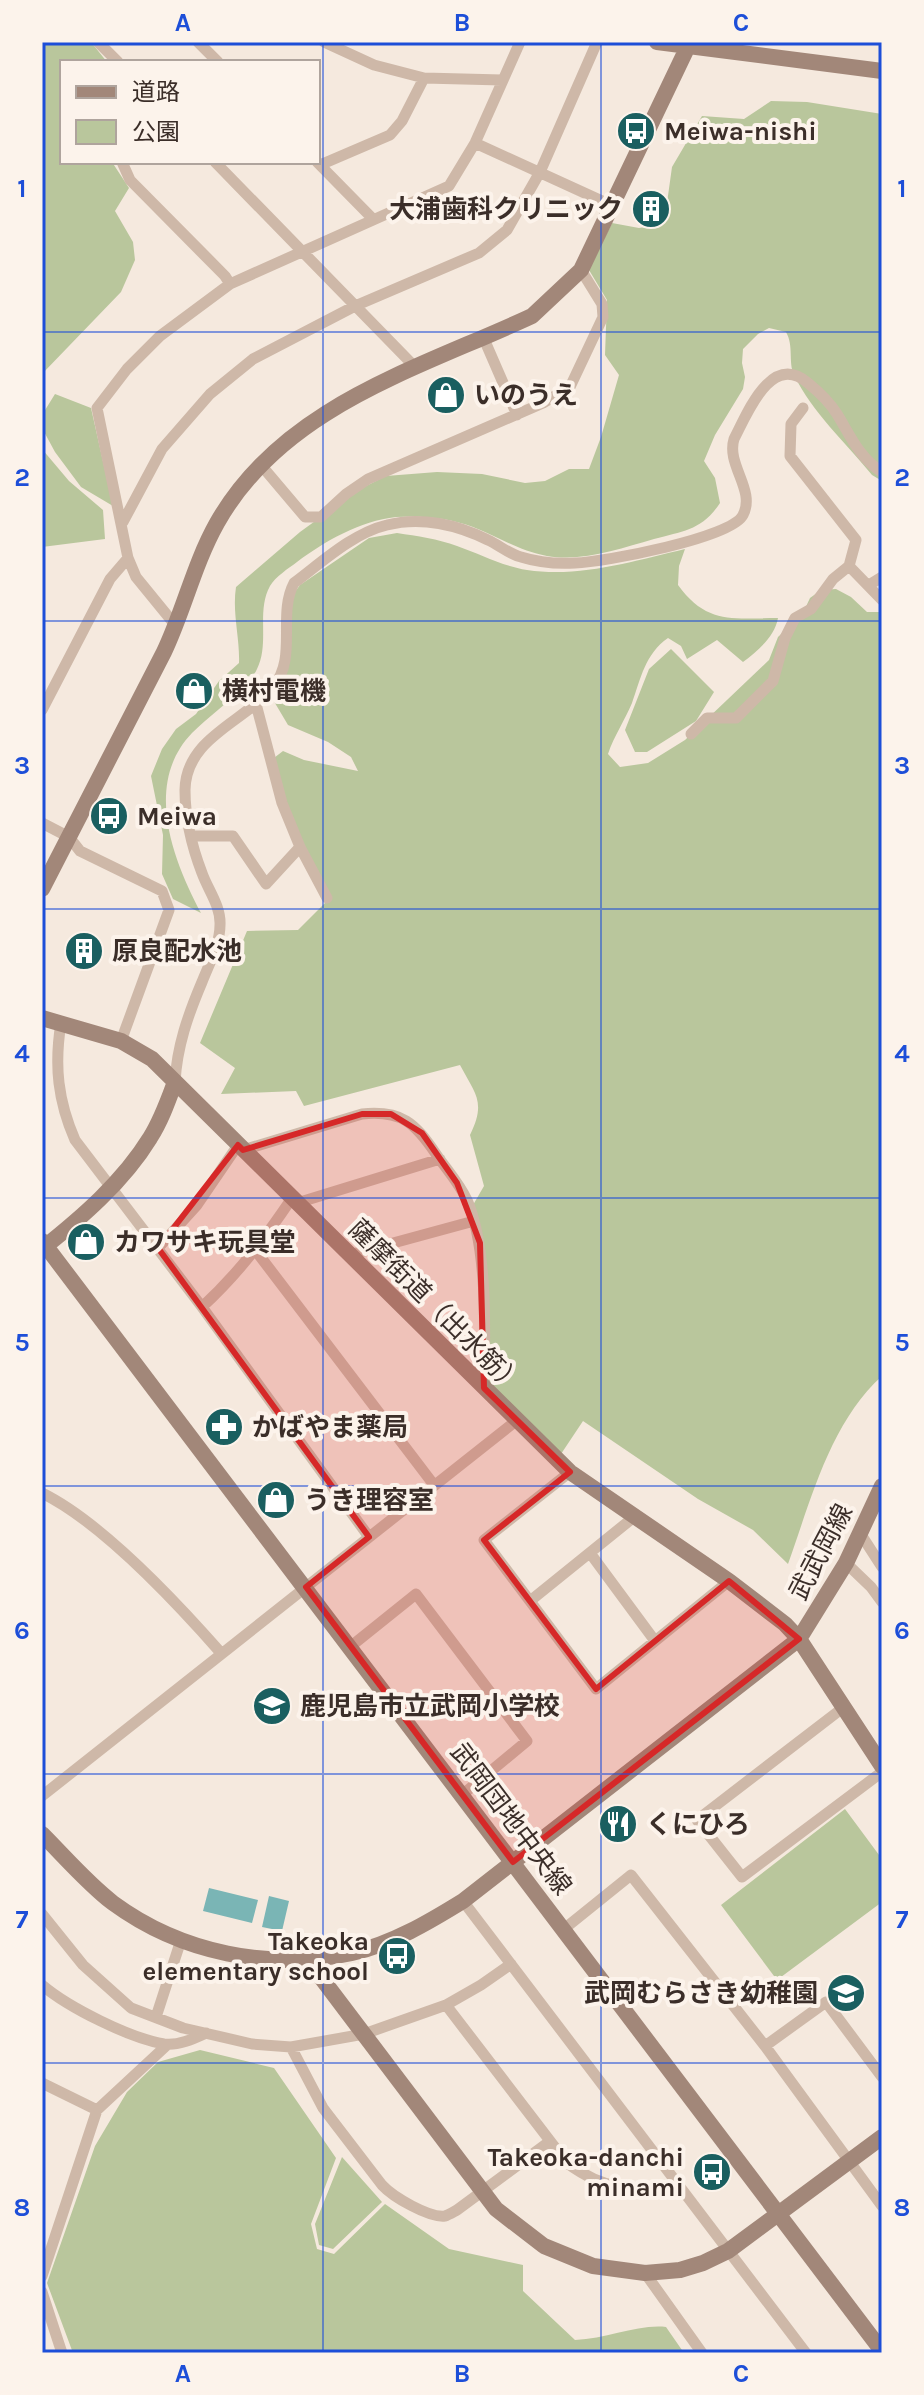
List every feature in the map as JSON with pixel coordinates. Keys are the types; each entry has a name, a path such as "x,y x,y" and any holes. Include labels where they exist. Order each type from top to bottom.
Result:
{"street":[{"path":"98,42 116,60"},
{"path":"198,42 216,60"},
{"path":"324,42 374,65 424,78 502,80"},
{"path":"176,626 136,577 128,558 97,408 127,369 160,336 230,284 449,186 475,143 520,42"},
{"path":"123,522 162,449 210,394 253,359 355,306 479,253 507,230 540,172 597,42"},
{"path":"657,42 882,71"},
{"path":"42,889 176,626 201,553 237,491 297,432 321,414 532,316 581,270 689,44"},
{"path":"320,164 390,135 402,121 424,78"},
{"path":"475,143 613,206"},
{"path":"123,164 130,180 230,284"},
{"path":"217,164 416,368"},
{"path":"319,164 373,219"},
{"path":"261,465 305,517 321,517 368,479 517,415 570,387 603,317 602,304 581,270"},
{"path":"484,339 517,415"},
{"path":"43,1246 111,1188 151,1137 175,1082 176,1056 188,1015 214,952 220,924 219,913 202,876 191,836 185,790 190,767 207,740 256,704 282,676 286,658 288,595 294,583 367,532 388,524 417,522 451,525 519,557 576,563 666,548 734,526 742,518 746,500 731,447 768,381 777,374 800,376 822,394 860,452 882,472"},
{"path":"691,734 707,718 736,718 773,681 785,638 795,618 811,609 833,579 849,566 856,540 790,456 791,424 803,408"},
{"path":"42,710 110,579 128,558"},
{"path":"849,566 882,600"},
{"path":"869,585 882,577"},
{"path":"256,704 282,803 300,847 327,898"},
{"path":"42,823 69,837 80,851 162,891 169,910 121,1041"},
{"path":"191,836 233,836 266,884 300,847"},
{"name":"薩摩街道（出水筋）","path":"42,1018 121,1041 152,1059 570,1472 729,1581 785,1624 799,1639 882,1769"},
{"path":"61,1023 56,1070 65,1118 75,1140 202,1307 369,1537"},
{"path":"158,1248 197,1205 241,1148 362,1114 391,1114 406,1119 422,1133 457,1183 474,1221 480,1243 484,1388"},
{"path":"202,1307 256,1251 294,1201 440,1159"},
{"path":"349,1255 474,1221"},
{"name":"武岡団地中央線","path":"43,1246 306,1587 881,2352"},
{"path":"256,1251 434,1485"},
{"path":"42,1796 516,1421"},
{"path":"570,1472 484,1540 596,1689 729,1581"},
{"name":"武武岡線","path":"799,1639 846,1563 882,1486"},
{"path":"42,1493 96,1531 144,1572 221,1653"},
{"path":"530,1601 634,1517"},
{"path":"860,1533 882,1567"},
{"path":"590,1553 655,1641"},
{"path":"846,1563 882,1602"},
{"path":"350,1647 416,1594 527,1741 462,1795"},
{"path":"42,1834 111,1902 144,1923 181,1940 270,1961 354,1952 426,1924 463,1901 799,1639"},
{"path":"844,1707 697,1820 742,1877 882,1769"},
{"path":"564,1929 631,1875 765,2046 882,2206"},
{"path":"463,1901 806,2353"},
{"path":"42,1914 101,1982 131,2008 206,2033 252,2044 291,2047 364,2034 446,2005 511,1964"},
{"path":"156,2017 181,1940"},
{"path":"307,1959 484,2193 506,2217 544,2246 593,2266 645,2273 680,2270 703,2263 728,2251 882,2137"},
{"path":"42,1985 92,2016 167,2045 186,2042 206,2033"},
{"path":"765,2046 826,2002 882,2077"},
{"path":"446,2005 567,2163 585,2176 620,2189 677,2186"},
{"path":"42,2276 97,2110 167,2045"},
{"path":"291,2047 323,2108 392,2196 434,2214 447,2216 484,2193 549,2142"},
{"path":"42,2083 97,2110"},
{"path":"645,2273 702,2353"},
{"path":"42,2292 62,2353"}],"highlighted area":[{"path":"362,1114 391,1114 422,1133 457,1183 480,1243 484,1388 570,1472 484,1540 596,1689 729,1581 799,1639 513,1862 306,1587 369,1537 158,1248 238,1145 243,1150"}],"green space":[{"path":"42,42 91,42 105,60 60,60 60,164 113,164 129,188 115,211 133,242 135,260 121,292 42,374"},
{"path":"771,101 807,102 882,114 882,481 872,475 801,389 792,370 786,332 769,328 743,349 743,389 715,435 704,461 715,478 720,503 706,519 692,528 614,550 574,557 537,554 464,524 425,517 383,519 356,527 331,540 272,583 264,606 263,649 256,672 192,733 177,753 169,775 166,798 168,822 181,870 201,913 173,899 162,874 163,835 151,776 162,749 176,729 196,714 219,681 239,663 236,587 300,532 358,490 386,476 437,472 482,474 525,483 545,481 569,469 589,469 619,375 605,355 607,300 589,270 612,223 639,228 658,225 666,210 672,167 702,116 744,119"},
{"path":"55,394 91,408 113,506 81,487 42,428 42,415"},
{"path":"42,449 69,481 103,510 105,539 42,547"},
{"path":"397,533 450,544 518,568 547,572 607,567 685,549 679,566 678,585 700,607 734,618 778,618 770,637 743,662 717,640 687,659 681,646 668,638 660,644 645,667 608,754 620,767 648,763 685,740 769,660 778,637 803,613 810,598 821,590 836,589 851,597 867,612 882,612 882,1376 864,1395 835,1439 788,1564 753,1530 698,1499 583,1421 561,1454 488,1387 473,1205 484,1186 470,1135 478,1106 460,1065 304,1106 296,1091 221,1094 235,1068 200,1043 247,931 298,930 329,899 270,761 283,751 304,760 358,771 351,757 328,742 288,725 269,693 283,662 283,608 300,585 369,538"},
{"path":"671,649 714,692 696,721 647,752 635,752 625,730 649,669"},
{"path":"845,1809 882,1859 882,1902 777,1980 721,1905"},
{"path":"200,2050 274,2068 336,2158 311,2224 317,2249 334,2254 385,2204 449,2249 523,2265 523,2291 575,2340 666,2327 684,2353 73,2353 47,2283 95,2146 127,2092 158,2062"},
{"path":"342,2157 382,2202 333,2249 319,2245 315,2224"}],"water":[{"path":"209,1888 258,1900 252,1923 203,1911"},
{"path":"269,1896 289,1901 282,1931 262,1927"}],"place":[{"name":"Meiwa-nishi","path":"636,131"},
{"name":"大浦歯科クリニック","path":"651,209"},
{"name":"いのうえ","path":"446,395"},
{"name":"横村電機","path":"194,691"},
{"name":"Meiwa","path":"109,816"},
{"name":"原良配水池","path":"84,951"},
{"name":"カワサキ玩具堂","path":"86,1242"},
{"name":"かばやま薬局","path":"224,1427"},
{"name":"うき理容室","path":"276,1500"},
{"name":"鹿児島市立武岡小学校","path":"272,1706"},
{"name":"くにひろ","path":"618,1824"},
{"name":"Takeoka elementary school","path":"397,1956"},
{"name":"武岡むらさき幼稚園","path":"846,1993"},
{"name":"Takeoka-danchi minami","path":"712,2172"}]}
